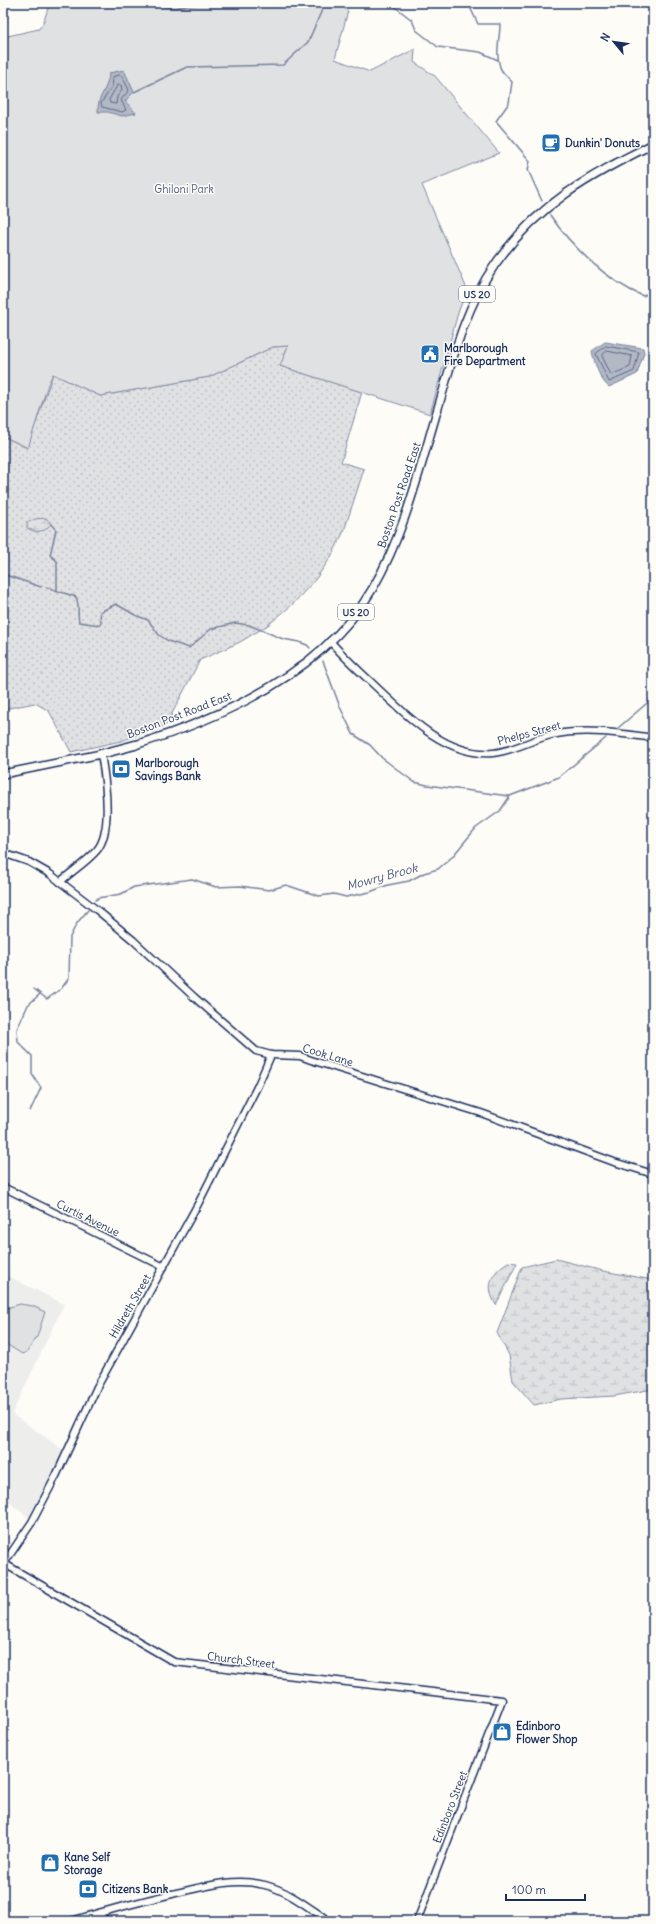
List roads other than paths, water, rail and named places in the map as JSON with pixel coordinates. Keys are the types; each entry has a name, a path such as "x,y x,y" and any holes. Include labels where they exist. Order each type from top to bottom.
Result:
{"highway":[{"name":"Boston Post Road East","path":"101,754 135,745"}],"main road":[{"name":"Boston Post Road East","path":"135,745 188,726 263,692 302,666 330,641 367,598 394,545 414,490 458,341 474,299 493,267 524,229 558,198 601,170 653,144"},
{"name":"Boston Post Road East","path":"3,774 101,754"}],"street":[{"name":"Phelps Street","path":"330,641 408,716 447,743 470,751 493,753 550,736 573,732 596,732 653,738"},
{"path":"60,882 97,850 103,841 106,830 106,815 101,754"},
{"name":"Cook Lane","path":"3,853 29,862 50,874 124,932 194,997 256,1051 271,1055 288,1054 311,1060 481,1113 614,1162 653,1174"},
{"name":"Hildreth Street","path":"3,1564 42,1504 67,1454 97,1387 198,1204 250,1101 271,1055"},
{"name":"Curtis Avenue","path":"3,1188 164,1267"},
{"name":"Church Street","path":"3,1564 174,1662 502,1700"},
{"name":"Edinboro Street","path":"417,1921 502,1700"},
{"path":"72,1921 208,1886 232,1882 249,1882 266,1885 279,1890 329,1921"},
{"path":"96,1914 108,1921"}],"water":[{"path":"124,70 134,92 125,101 136,113 122,116 108,112 98,112 99,101 107,84 109,73"},
{"path":"605,342 643,348 644,353 637,374 609,387 606,384 598,371 592,351"}],"waterway":[{"path":"134,92 187,67 283,65 308,42 325,3"},
{"path":"390,3 412,20 416,30 438,47 480,52 498,60"},
{"path":"468,3 478,24 500,24 498,51 499,62 502,71 512,82 509,103 496,121 530,161 528,170 542,201"},
{"path":"550,215 579,251 617,282 643,296 653,291"},
{"path":"51,524 56,530 50,555 57,561 57,592"},
{"path":"3,574 41,587"},
{"path":"46,587 76,597 79,622 99,625 101,623 100,612 116,604 135,615 148,620 159,635 168,641 189,648 211,629 235,623 249,625 283,639 307,645 310,648"},
{"path":"323,661 340,707 353,734 370,745 382,758 414,782 509,796"},
{"name":"Mowry Brook","path":"618,728 653,698"},
{"name":"Mowry Brook","path":"96,900 98,898 121,894 134,887 192,879 216,887 240,886 269,890 286,885 319,896 334,894 346,897 370,892 388,885 409,881 424,873 438,869 452,857 476,828 500,811 510,796 559,777 606,738"},
{"name":"Mowry Brook","path":"34,989 47,999 61,989 69,978 70,937 77,923 88,910"},
{"path":"30,1111 41,1088 32,1074 32,1056 18,1042 17,1029 28,1005 40,994"}],"place":[{"name":"Dunkin' Donuts","path":"551,143"},
{"name":"Marlborough Fire Department","path":"430,354"},
{"name":"Marlborough Savings Bank","path":"121,769"},
{"name":"Edinboro Flower Shop","path":"502,1732"},
{"name":"Kane Self Storage","path":"50,1863"},
{"name":"Citizens Bank","path":"88,1889"}],"park label":[{"name":"Ghiloni Park","path":"184,189"}]}
